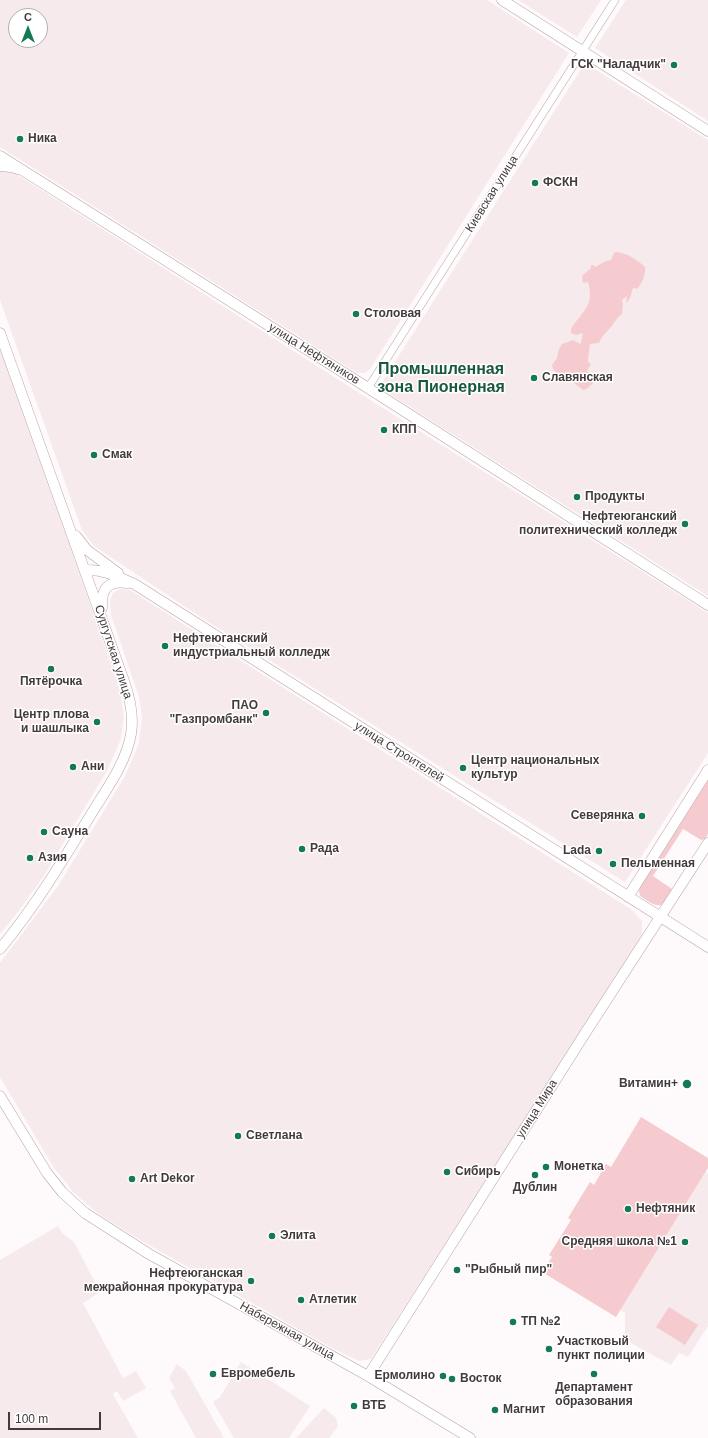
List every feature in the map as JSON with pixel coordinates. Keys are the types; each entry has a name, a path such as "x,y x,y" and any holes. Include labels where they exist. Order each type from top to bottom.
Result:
{"main road":[{"path":"502,0 708,131"},
{"name":"улица Нефтяников","path":"0,155 708,605"},
{"path":"0,166 11,167 27,173"},
{"name":"Сургутская улица","path":"0,333 129,695 132,725 129,744 117,770 52,877 21,924 0,949"},
{"path":"70,528 88,550 136,585"},
{"name":"улица Строителей","path":"85,570 110,573 136,585 708,947"},
{"path":"102,618 101,600 105,588 116,582 136,585"},
{"path":"628,897 708,770"},
{"name":"улица Мира","path":"368,1376 580,1041 661,918 708,843"},
{"name":"Набережная улица","path":"0,1096 47,1173 62,1192 85,1213 149,1254 368,1376 470,1438"}],"street":[{"name":"Киевская улица","path":"368,388 615,0"}],"shaded area":[{"path":"0,0 487,0 569,53 370,369 365,373 357,373 0,147"},
{"path":"518,0 601,0 577,37"},
{"path":"626,0 708,0 708,121 595,48"},
{"path":"585,63 708,140 708,596 388,393 383,386 384,379"},
{"path":"10,170 708,613 708,753 625,882 205,620 94,546 82,530 0,300 0,172"},
{"path":"615,252 628,255 642,264 645,267 644,276 637,289 633,288 628,301 626,303 627,296 622,300 622,314 603,336 599,343 590,344 588,362 591,364 587,371 590,374 587,377 592,380 593,383 588,388 583,390 574,383 574,377 559,376 553,369 552,365 557,358 562,344 573,340 580,344 581,343 583,333 576,335 571,333 571,329 589,303 590,290 588,282 583,283 582,276 591,268 591,265 595,267 611,260"},
{"path":"0,350 119,688 124,716 121,739 108,769 43,877 0,934"},
{"path":"120,589 130,590 632,910 642,921 642,937 371,1359 359,1361 332,1348 140,1240 100,1215 74,1193 54,1168 0,1077 0,963 58,886 125,776 139,743 142,717 139,697 111,615 110,601 113,593"},
{"path":"708,777 708,834 705,839 701,840 683,829 653,876 672,889 666,902 655,905 640,896 639,891 641,884"},
{"name":"Нефтяник","path":"641,1117 708,1158 708,1168 616,1317 542,1272 552,1257 549,1255 571,1220 568,1218 590,1182 594,1185 606,1164 611,1167"},
{"name":"Средняя школа №1","path":"706,1172 708,1174 708,1326 688,1357 679,1353 671,1365 625,1340 625,1313 620,1310"},
{"path":"58,1226 62,1233 74,1242 100,1292 83,1303 123,1378 136,1371 146,1388 123,1401 117,1391 113,1394 138,1438 0,1438 0,1260"},
{"path":"669,1307 698,1325 685,1345 656,1327"},
{"path":"241,1362 310,1406 289,1438 234,1438 213,1402 220,1397"},
{"path":"177,1364 186,1371 224,1438 196,1438 170,1391 175,1388 169,1378"},
{"path":"324,1408 336,1418 338,1426 329,1438 296,1438"}],"place":[{"name":"ГСК \"Наладчик\"","path":"674,65"},
{"name":"Ника","path":"20,139"},
{"name":"ФСКН","path":"535,183"},
{"name":"Столовая","path":"356,314"},
{"name":"Славянская","path":"534,378"},
{"name":"КПП","path":"384,430"},
{"name":"Смак","path":"94,455"},
{"name":"Продукты","path":"577,497"},
{"name":"Нефтеюганский политехнический колледж","path":"685,524"},
{"name":"Нефтеюганский индустриальный колледж","path":"165,646"},
{"name":"Пятёрочка","path":"51,669"},
{"name":"ПАО \"Газпромбанк\"","path":"266,713"},
{"name":"Центр плова и шашлыка","path":"97,722"},
{"name":"Ани","path":"73,767"},
{"name":"Центр национальных культур","path":"463,768"},
{"name":"Северянка","path":"642,816"},
{"name":"Сауна","path":"44,832"},
{"name":"Рада","path":"302,849"},
{"name":"Lada","path":"599,851"},
{"name":"Азия","path":"30,858"},
{"name":"Пельменная","path":"613,864"},
{"name":"Витамин+","path":"687,1084"},
{"name":"Светлана","path":"238,1136"},
{"name":"Монетка","path":"546,1167"},
{"name":"Сибирь","path":"447,1172"},
{"name":"Дублин","path":"535,1175"},
{"name":"Art Dekor","path":"132,1179"},
{"name":"Нефтяник","path":"628,1209"},
{"name":"Элита","path":"272,1236"},
{"name":"Средняя школа №1","path":"685,1242"},
{"name":"\"Рыбный пир\"","path":"457,1270"},
{"name":"Нефтеюганская межрайонная прокуратура","path":"251,1281"},
{"name":"Атлетик","path":"301,1300"},
{"name":"ТП №2","path":"513,1322"},
{"name":"Участковый пункт полиции","path":"549,1349"},
{"name":"Евромебель","path":"213,1374"},
{"name":"Департамент образования","path":"594,1374"},
{"name":"Ермолино","path":"443,1376"},
{"name":"Восток","path":"452,1379"},
{"name":"ВТБ","path":"354,1406"},
{"name":"Магнит","path":"495,1410"}],"district":[{"name":"Промышленная зона Пионерная","path":"441,379"}]}
